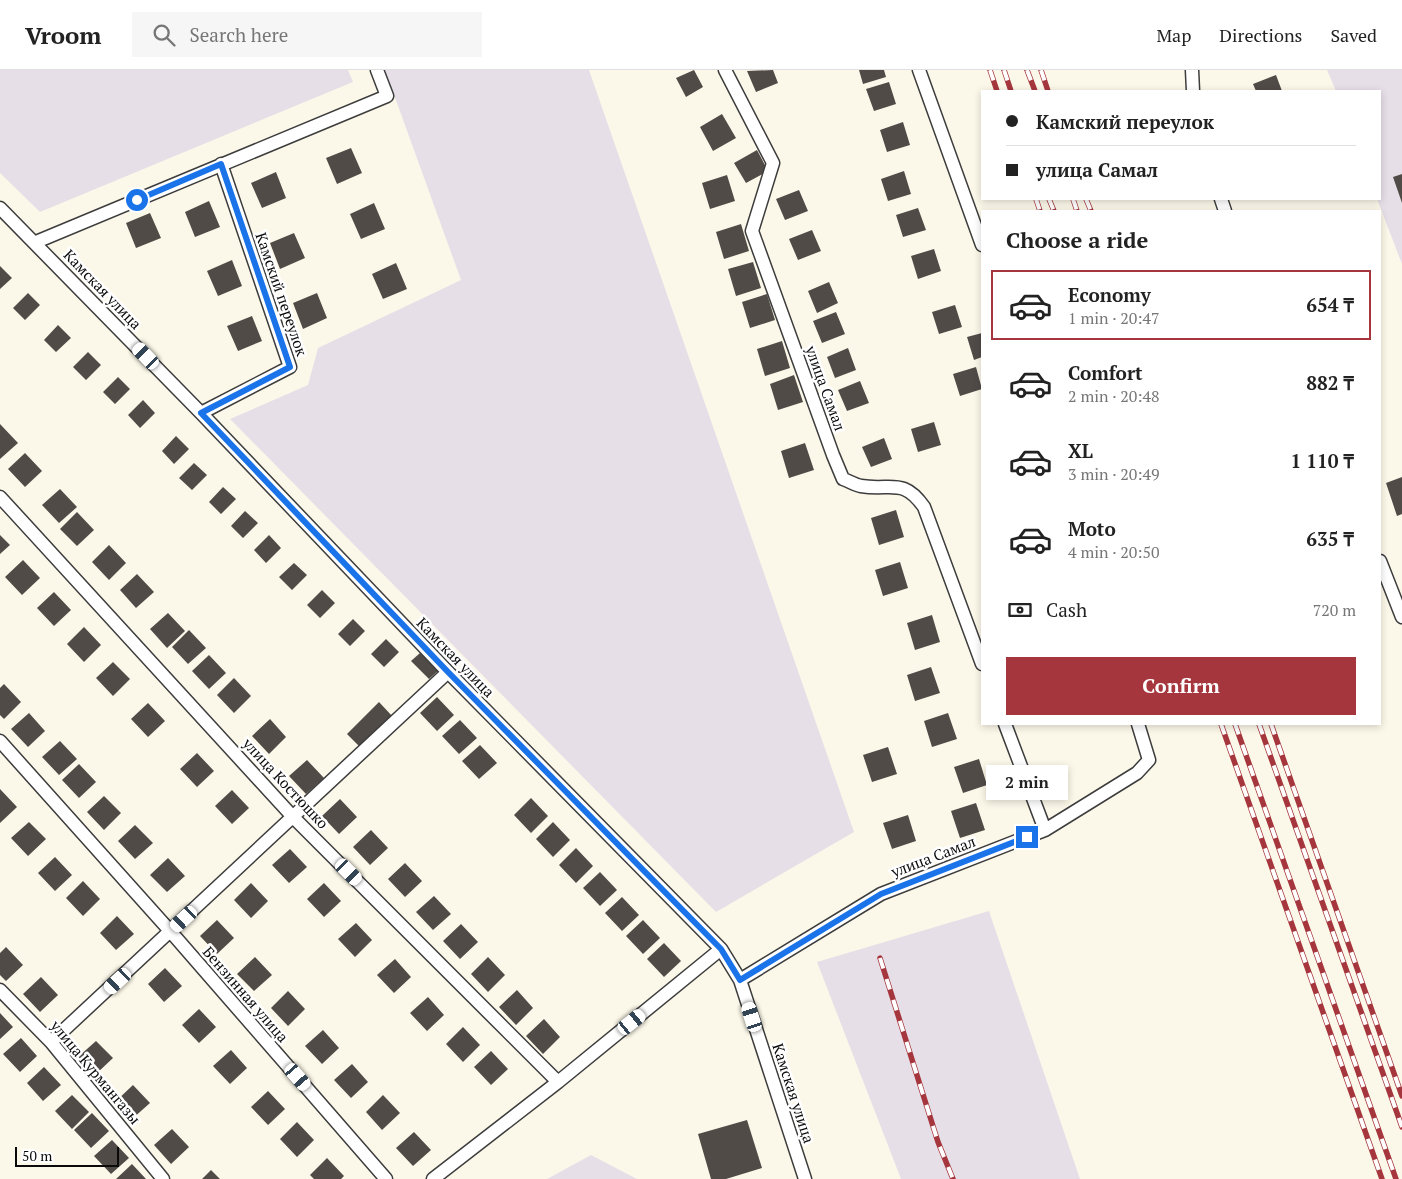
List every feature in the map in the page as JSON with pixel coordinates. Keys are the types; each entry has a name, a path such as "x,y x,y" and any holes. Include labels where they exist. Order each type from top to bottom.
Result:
{"street":[{"path":"36,242 387,96 376,70"},
{"name":"улица Самал","path":"725,70 773,163 752,231 843,479 861,486 896,486 914,492 924,507 981,661"},
{"path":"919,70 981,242"},
{"path":"1192,70 1193,90"},
{"name":"Камский переулок","path":"201,413 290,367 221,164"},
{"name":"Камская улица","path":"0,208 36,242 448,672 721,949 740,980 805,1179"},
{"name":"улица Костюшко","path":"0,497 293,817 558,1082"},
{"path":"1381,564 1402,617"},
{"path":"51,1042 448,672"},
{"path":"1005,725 1045,830"},
{"name":"улица Самал","path":"740,980 881,894 1045,830 1137,773 1149,760 1139,726"},
{"name":"Бензинная улица","path":"0,742 171,932 386,1179"},
{"path":"433,1179 558,1082 721,949"},
{"name":"улица Курмангазы","path":"0,990 51,1042 163,1179"}],"shaded area":[{"path":"0,70 348,70 353,82 40,212 0,173"},
{"path":"385,70 589,70 854,832 716,912 230,419 308,385 318,348 461,280"},
{"path":"1327,70 1402,70 1402,264 1377,200 1381,200 1381,90 1336,90"},
{"path":"989,911 1080,1179 901,1179 817,962"},
{"path":"591,1155 637,1179 547,1179"}],"building":[{"path":"694,70 703,87 686,97 676,78"},
{"path":"773,70 778,83 756,92 747,71"},
{"path":"859,70 884,70 886,77 863,84"},
{"path":"1276,75 1282,90 1256,90 1253,84"},
{"path":"889,82 896,104 874,111 866,89"},
{"path":"722,114 736,138 713,151 700,127"},
{"path":"903,122 910,145 887,152 880,130"},
{"path":"351,148 362,173 337,184 326,158"},
{"path":"757,150 768,171 746,183 734,163"},
{"path":"904,171 911,194 888,201 881,179"},
{"path":"276,172 286,198 262,208 251,183"},
{"path":"1402,174 1402,203 1393,177"},
{"path":"727,175 735,201 710,209 702,183"},
{"path":"799,190 808,211 785,220 776,199"},
{"path":"209,201 220,227 195,237 185,212"},
{"path":"374,203 385,229 361,239 350,214"},
{"path":"918,208 926,230 903,237 896,215"},
{"path":"150,213 161,238 136,248 126,223"},
{"path":"741,224 749,251 724,259 716,232"},
{"path":"812,230 821,251 798,260 789,239"},
{"path":"294,233 305,258 280,269 270,243"},
{"path":"934,249 941,271 918,279 911,256"},
{"path":"232,260 242,286 218,296 207,271"},
{"path":"753,262 761,288 736,296 728,269"},
{"path":"396,263 407,289 383,299 372,274"},
{"path":"0,266 12,278 0,289"},
{"path":"829,282 838,303 817,313 808,291"},
{"path":"28,293 40,305 25,320 13,308"},
{"path":"317,293 327,318 303,329 293,303"},
{"path":"767,294 775,320 750,328 742,302"},
{"path":"955,305 962,327 939,334 932,312"},
{"path":"836,312 845,334 822,343 813,321"},
{"path":"252,316 262,341 238,351 227,326"},
{"path":"58,325 71,338 56,352 44,340"},
{"path":"981,333 981,357 974,360 967,337"},
{"path":"782,341 790,368 765,376 757,349"},
{"path":"848,348 856,370 835,378 827,357"},
{"path":"88,352 101,365 86,380 73,367"},
{"path":"976,367 981,389 960,396 953,374"},
{"path":"794,375 803,402 778,410 770,384"},
{"path":"118,377 130,389 115,404 103,392"},
{"path":"860,381 869,403 847,411 838,390"},
{"path":"143,400 155,413 140,428 128,415"},
{"path":"934,422 941,445 918,452 911,429"},
{"path":"0,424 18,443 0,459"},
{"path":"176,436 189,449 174,464 162,451"},
{"path":"884,438 892,459 871,467 862,447"},
{"path":"805,443 814,470 789,478 781,451"},
{"path":"25,453 42,471 25,487 8,469"},
{"path":"194,463 207,475 192,490 179,478"},
{"path":"1402,477 1402,514 1397,516 1386,483"},
{"path":"223,487 236,499 221,514 209,502"},
{"path":"60,489 77,507 59,523 42,505"},
{"path":"896,510 904,537 879,545 871,518"},
{"path":"245,511 258,523 243,538 231,526"},
{"path":"77,512 94,530 77,546 60,529"},
{"path":"0,535 10,545 0,554"},
{"path":"269,535 281,548 266,563 254,550"},
{"path":"109,545 126,563 109,580 92,562"},
{"path":"23,560 40,578 22,595 5,577"},
{"path":"900,562 908,588 883,596 875,570"},
{"path":"294,563 307,575 292,590 279,577"},
{"path":"137,574 154,592 136,608 120,590"},
{"path":"322,590 335,603 320,618 307,605"},
{"path":"54,592 71,610 54,626 37,608"},
{"path":"168,613 185,631 167,648 150,629"},
{"path":"932,615 940,642 915,650 907,623"},
{"path":"353,619 365,631 350,646 338,634"},
{"path":"84,627 101,645 84,662 67,644"},
{"path":"189,630 206,648 188,664 172,647"},
{"path":"386,639 399,652 384,667 371,654"},
{"path":"420,653 438,671 429,679 411,661"},
{"path":"209,655 226,673 209,689 192,671"},
{"path":"113,662 130,679 113,696 96,678"},
{"path":"931,667 940,693 915,701 907,675"},
{"path":"234,678 251,696 234,713 217,695"},
{"path":"4,684 21,702 4,719 0,715 0,688"},
{"path":"437,697 454,715 437,731 420,713"},
{"path":"379,702 393,717 361,748 347,734"},
{"path":"148,703 165,721 148,737 131,719"},
{"path":"29,713 45,731 28,747 11,729"},
{"path":"948,713 957,739 932,747 924,721"},
{"path":"270,719 286,737 269,754 252,736"},
{"path":"460,720 477,738 459,754 442,736"},
{"path":"60,741 77,759 59,775 42,757"},
{"path":"480,745 497,763 479,779 462,761"},
{"path":"888,747 897,774 872,782 863,755"},
{"path":"197,753 214,771 197,787 180,769"},
{"path":"979,759 987,785 963,793 954,767"},
{"path":"307,760 324,778 306,794 289,776"},
{"path":"79,764 96,782 79,798 62,780"},
{"path":"0,789 17,807 0,823"},
{"path":"232,790 249,808 232,824 215,806"},
{"path":"104,796 121,813 104,830 87,812"},
{"path":"531,798 548,816 531,833 514,815"},
{"path":"340,799 357,817 339,834 322,816"},
{"path":"976,803 985,830 960,838 951,811"},
{"path":"908,815 916,841 892,849 883,823"},
{"path":"29,822 46,839 28,856 11,838"},
{"path":"553,822 570,840 553,857 536,839"},
{"path":"135,825 153,843 135,859 118,841"},
{"path":"371,830 388,848 370,865 353,847"},
{"path":"576,848 593,866 576,883 559,865"},
{"path":"290,849 307,867 289,883 272,865"},
{"path":"55,857 72,875 55,891 38,873"},
{"path":"168,858 185,876 167,892 150,875"},
{"path":"405,863 422,881 405,897 388,879"},
{"path":"600,872 617,890 600,906 583,888"},
{"path":"83,881 100,899 83,916 66,898"},
{"path":"251,883 268,901 251,918 234,900"},
{"path":"324,883 341,901 324,917 307,899"},
{"path":"434,896 451,914 433,930 416,912"},
{"path":"622,897 639,915 622,931 605,913"},
{"path":"117,916 134,934 116,950 100,933"},
{"path":"217,920 234,938 217,954 200,936"},
{"path":"643,920 660,938 643,954 626,936"},
{"path":"356,923 372,940 355,957 338,939"},
{"path":"461,924 478,942 460,959 443,941"},
{"path":"664,943 681,961 664,977 647,959"},
{"path":"6,947 23,965 6,981 0,975 0,953"},
{"path":"255,957 272,975 254,991 237,974"},
{"path":"488,957 505,975 488,992 471,974"},
{"path":"395,959 411,977 394,993 377,975"},
{"path":"165,968 182,986 164,1002 148,984"},
{"path":"41,977 58,995 40,1012 23,994"},
{"path":"517,990 533,1008 516,1025 499,1007"},
{"path":"288,991 305,1009 288,1026 271,1008"},
{"path":"428,997 444,1015 427,1031 410,1013"},
{"path":"199,1009 216,1027 199,1043 182,1025"},
{"path":"0,1013 13,1027 0,1039"},
{"path":"544,1019 560,1037 543,1054 526,1036"},
{"path":"463,1027 480,1045 463,1062 446,1044"},
{"path":"323,1030 339,1048 322,1064 305,1046"},
{"path":"21,1038 37,1056 20,1072 3,1054"},
{"path":"96,1041 113,1058 95,1075 78,1057"},
{"path":"231,1050 247,1068 230,1084 213,1066"},
{"path":"491,1051 508,1069 491,1085 474,1067"},
{"path":"352,1064 368,1082 351,1098 334,1080"},
{"path":"44,1067 61,1085 43,1101 27,1083"},
{"path":"133,1085 150,1103 132,1119 115,1102"},
{"path":"268,1091 285,1109 268,1125 251,1107"},
{"path":"72,1095 89,1112 72,1129 55,1111"},
{"path":"383,1095 400,1113 382,1130 366,1112"},
{"path":"92,1113 109,1131 91,1148 74,1130"},
{"path":"747,1120 762,1168 726,1179 711,1179 698,1134"},
{"path":"297,1122 314,1140 297,1157 280,1139"},
{"path":"172,1129 189,1147 171,1164 154,1145"},
{"path":"414,1132 431,1150 413,1166 396,1148"},
{"path":"112,1140 129,1158 111,1174 94,1156"},
{"path":"327,1158 344,1176 341,1179 314,1179 310,1175"},
{"path":"132,1164 146,1179 116,1179"},
{"path":"211,1170 220,1179 202,1179"}],"railway":[{"path":"990,70 997,90"},
{"path":"1004,70 1011,90"},
{"path":"1027,70 1035,90"},
{"path":"1041,70 1048,90"},
{"path":"1036,200 1040,210"},
{"path":"1049,200 1054,210"},
{"path":"1073,200 1077,210"},
{"path":"1086,200 1091,210"},
{"path":"1221,725 1382,1179"},
{"path":"1235,725 1396,1179"},
{"path":"1259,725 1402,1127"},
{"path":"1271,725 1402,1096"},
{"path":"880,958 938,1142 953,1179"}],"route":[{"path":"137,200 221,164 290,367 201,413 448,672 721,949 740,980 881,894 1027,837"}]}
